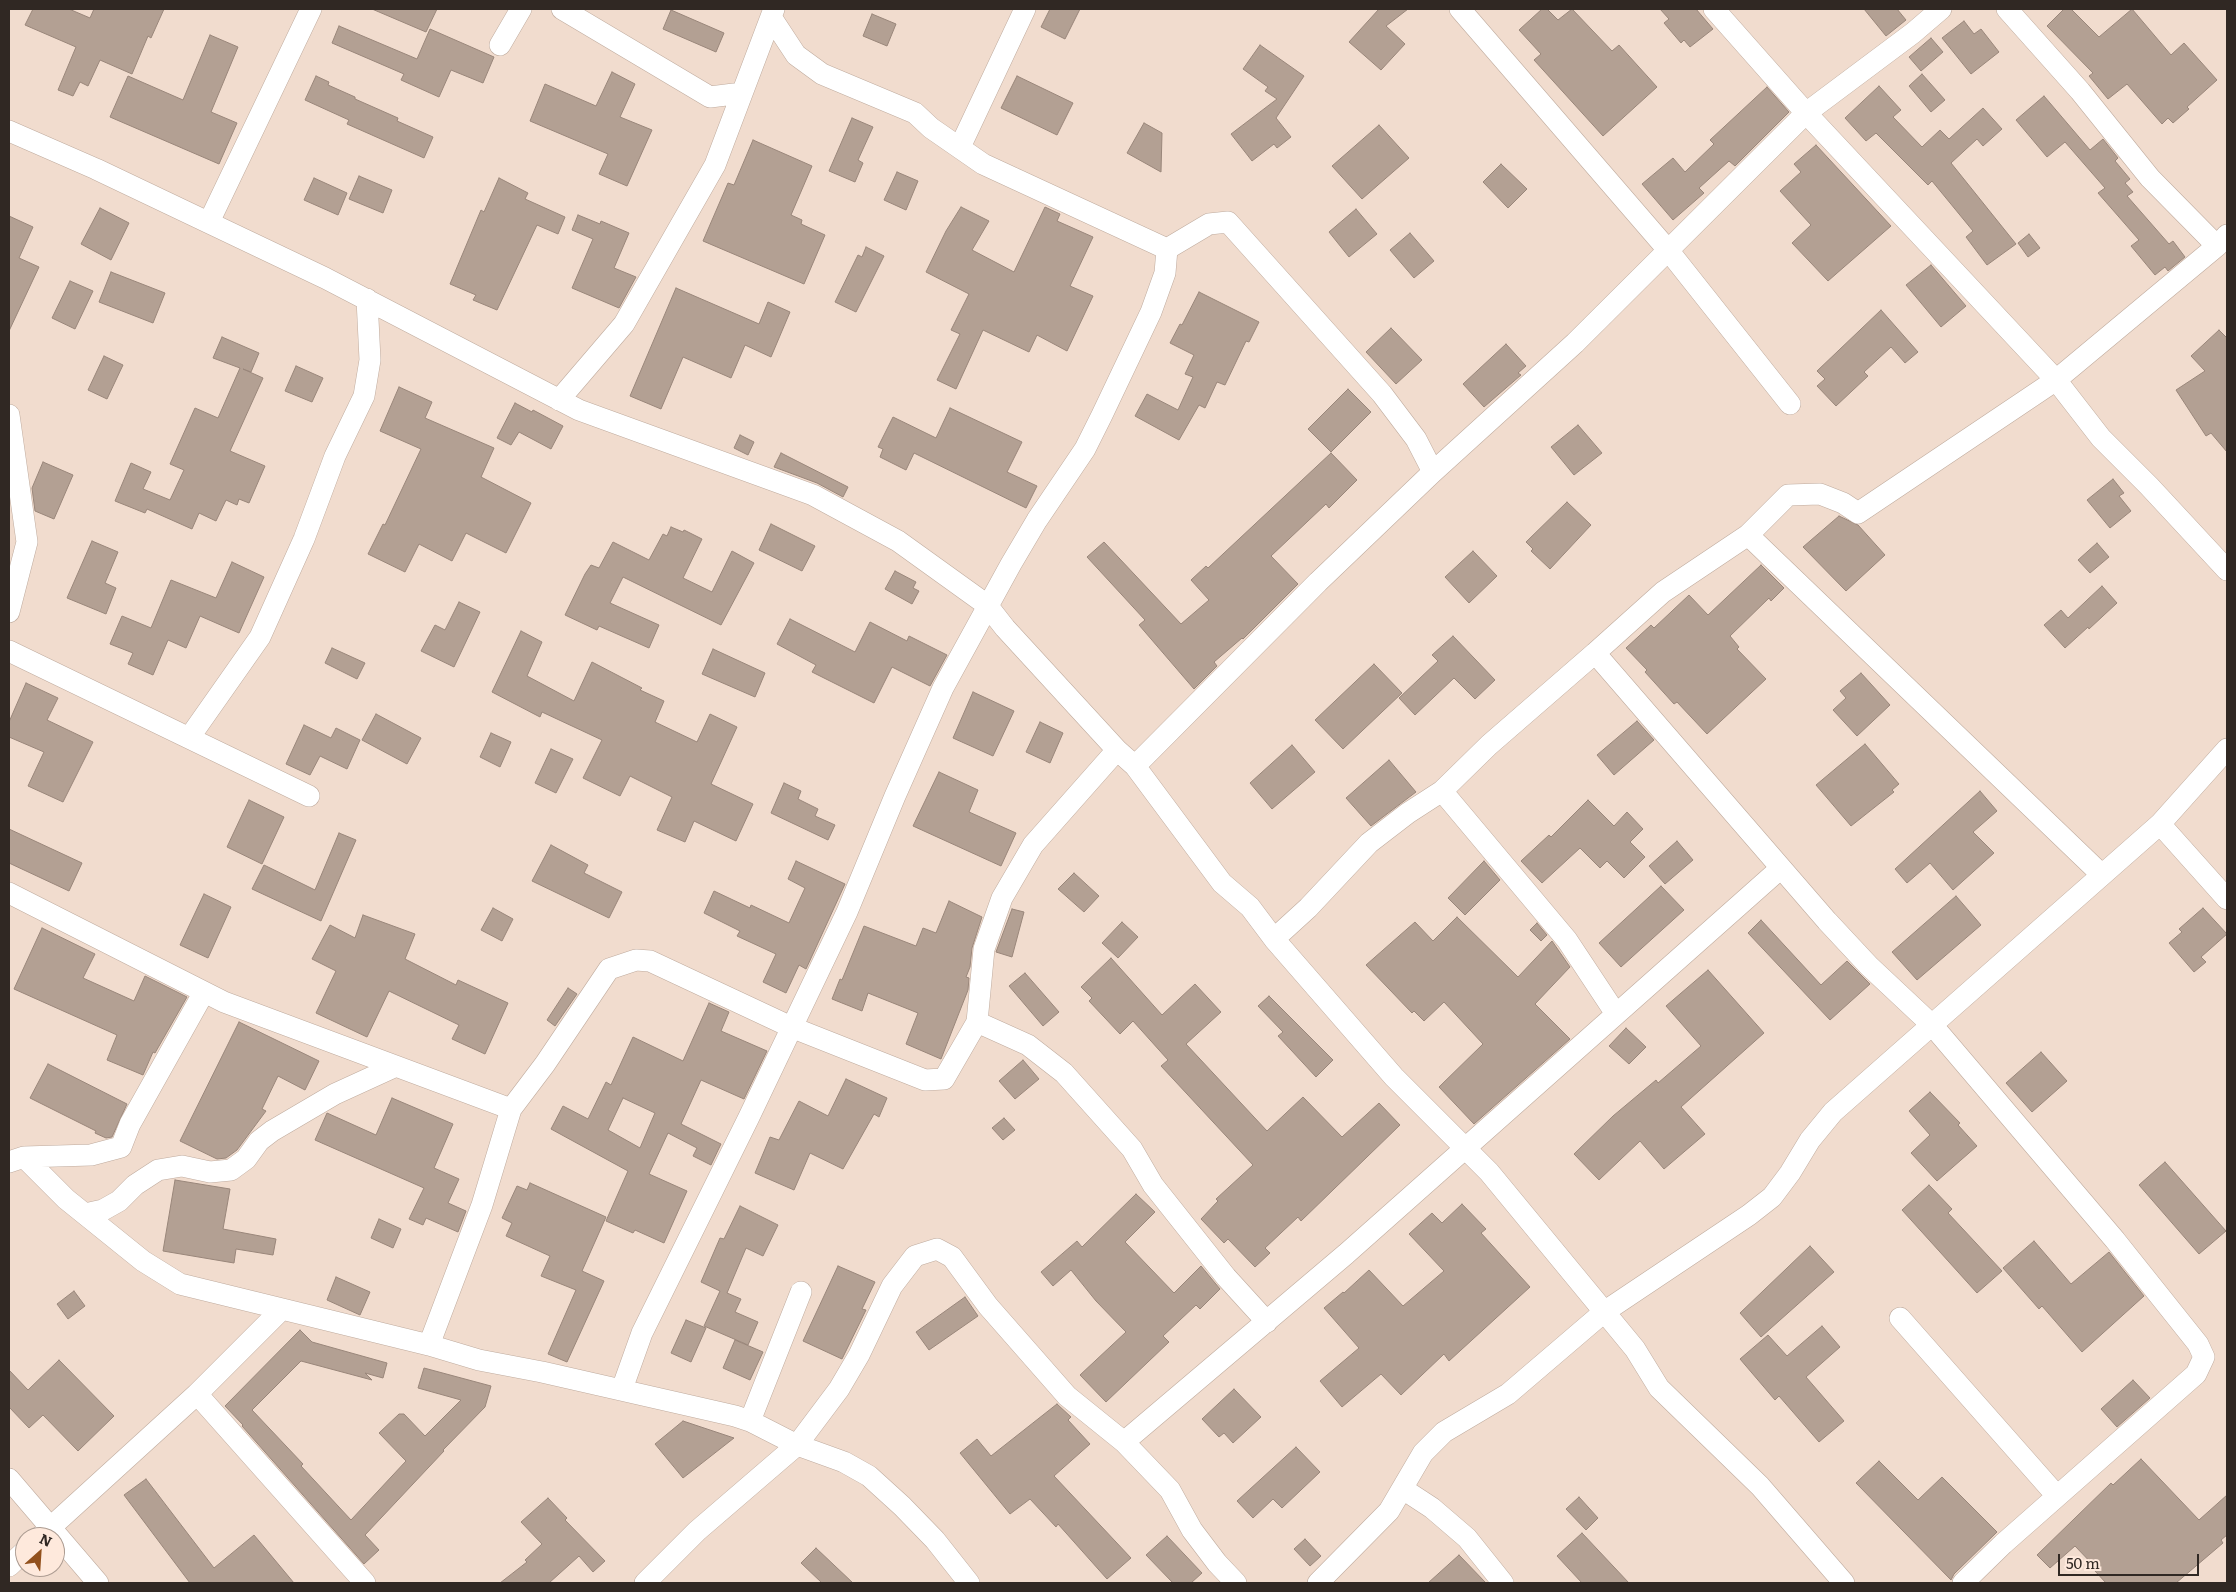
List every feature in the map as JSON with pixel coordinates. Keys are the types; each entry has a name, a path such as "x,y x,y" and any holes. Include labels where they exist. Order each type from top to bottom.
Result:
{"street":[{"path":"209,222 311,9"},
{"path":"500,45 521,9"},
{"path":"562,9 710,97 742,93"},
{"path":"960,147 1025,9"},
{"path":"1460,9 1668,250 1790,404"},
{"path":"1714,9 1806,113 2056,380 2101,438 2149,486 2227,570"},
{"path":"1135,766 1318,582 1433,472 1576,343 1806,113 1913,33 1941,9"},
{"path":"1274,939 1308,908 1369,843 1408,813 1442,791 1489,745 1663,592 1748,535 1788,495 1820,494 1843,503 1858,513 2056,380 2222,240 2150,178 2080,91 2006,9"},
{"path":"559,400 624,324 715,165 772,13"},
{"path":"772,13 796,56 822,74 914,113 931,128 983,164 1167,249"},
{"path":"9,131 209,222 367,299 579,410 813,495 898,541 987,605 1005,628 1117,750 1135,766 1222,883 1250,907 1274,939 1394,1077 1489,1172 1635,1349 1658,1388 1760,1486 1844,1583"},
{"path":"1167,249 1210,224 1228,222 1382,394 1416,439 1433,472"},
{"path":"622,1389 642,1333 750,1117 791,1027 848,912 895,796 943,688 964,647 978,627 987,605 1037,520 1085,449 1102,415 1151,312 1165,274 1167,249"},
{"path":"189,738 260,636 304,539 335,456 364,396 370,360 367,299"},
{"path":"9,415 27,542 9,612"},
{"path":"1748,535 2102,876"},
{"path":"9,650 309,796"},
{"path":"1595,653 1781,868 1869,966 1933,1026 2115,1240 2198,1344 2204,1358 2196,1374 2057,1496 1963,1583"},
{"path":"429,1345 482,1205 511,1109 545,1064 609,969 636,960 650,961 791,1027 925,1080 944,1079 977,1022 984,949 1002,898 1033,845 1117,750"},
{"path":"1318,1583 1389,1512 1423,1452 1444,1432 1508,1394 1604,1312 1749,1215 1772,1197 1790,1173 1810,1140 1833,1112 1933,1026 2160,824 2227,750"},
{"path":"1442,791 1568,940 1616,1014"},
{"path":"2160,824 2227,899"},
{"path":"1124,1442 1267,1322 1781,868"},
{"path":"9,893 224,1002 394,1067 511,1109"},
{"path":"16,1159 90,1155 121,1147 130,1124 204,992"},
{"path":"977,1022 1028,1045 1064,1073 1132,1149 1153,1185 1226,1276 1267,1322"},
{"path":"85,1214 103,1210 119,1201 135,1185 158,1170 182,1166 210,1172 231,1170 246,1159 259,1141 272,1131 335,1094 394,1067"},
{"path":"16,1159 143,1261 180,1284 429,1345 479,1360 704,1408 750,1421 797,1445 844,1462 869,1476 934,1540 969,1583"},
{"path":"645,1583 697,1531 797,1445 860,1355 892,1286 915,1256 937,1249 952,1257 988,1306 1067,1396 1124,1442 1170,1490 1192,1530 1217,1563 1236,1583"},
{"path":"750,1421 801,1292"},
{"path":"51,1527 198,1394 281,1310"},
{"path":"1900,1318 2057,1496"},
{"path":"198,1394 365,1583"},
{"path":"9,1479 42,1527"},
{"path":"1403,1489 1432,1508 1467,1538 1503,1583"},
{"path":"65,1551 98,1583"}],"building":[{"path":"33,9 69,9 90,18 94,9 164,9 151,38 148,36 132,74 100,60 88,86 80,82 73,96 58,90 76,47 25,25"},
{"path":"372,9 437,9 426,32"},
{"path":"1050,9 1080,9 1065,39 1041,27"},
{"path":"1379,9 1408,9 1386,26 1405,44 1381,70 1349,42"},
{"path":"1542,9 1547,9 1558,20 1572,9 1612,51 1619,45 1657,87 1603,136 1534,60 1541,54 1519,30"},
{"path":"1660,9 1696,9 1713,29 1690,47 1684,40 1681,43 1664,23 1669,19"},
{"path":"1864,9 1897,9 1906,20 1886,36"},
{"path":"2064,9 2071,9 2099,37 2132,9 2171,55 2184,43 2217,80 2187,107 2189,109 2173,123 2168,118 2162,124 2127,84 2108,99 2089,76 2093,73 2047,26"},
{"path":"671,10 724,33 716,52 663,29"},
{"path":"872,14 896,24 887,46 863,36"},
{"path":"1964,21 1974,34 1981,29 1999,52 1971,74 1942,38"},
{"path":"339,26 417,59 430,29 494,57 483,83 451,70 439,97 401,80 404,74 332,43"},
{"path":"210,35 238,47 211,112 237,123 219,164 110,117 128,76 183,100"},
{"path":"1931,38 1943,52 1921,71 1909,57"},
{"path":"1260,45 1304,76 1276,118 1291,137 1277,148 1274,144 1252,161 1231,134 1277,99 1265,91 1268,87 1243,69"},
{"path":"612,72 635,84 620,117 652,130 627,186 599,174 608,154 530,121 545,84 596,106"},
{"path":"1922,74 1945,100 1931,112 1909,86"},
{"path":"316,76 329,82 328,85 355,97 355,99 398,118 397,121 433,137 424,158 347,124 349,120 305,100"},
{"path":"1017,76 1073,103 1057,135 1001,108"},
{"path":"1879,86 1901,110 1893,117 1922,147 1940,130 1949,139 1983,108 2002,129 1983,146 1977,139 1951,163 2016,244 1987,265 1966,237 1973,231 1932,181 1928,185 1876,133 1866,141 1845,118"},
{"path":"1767,87 1789,112 1735,166 1729,161 1699,188 1704,193 1673,220 1642,184 1673,158 1685,172 1714,144 1710,140"},
{"path":"2044,96 2090,150 2103,139 2118,158 2115,161 2130,179 2125,183 2133,192 2127,196 2169,244 2173,241 2185,257 2168,271 2165,267 2155,275 2131,246 2139,240 2098,193 2105,188 2065,142 2047,157 2016,120"},
{"path":"852,118 873,127 858,160 863,163 855,182 829,171"},
{"path":"1144,123 1162,133 1161,172 1127,153"},
{"path":"1379,125 1409,158 1362,199 1332,166"},
{"path":"753,140 812,166 791,215 802,220 801,224 825,235 804,284 703,241 728,183 734,185"},
{"path":"1816,145 1891,226 1828,281 1792,243 1811,225 1780,191 1801,172 1794,164"},
{"path":"1501,164 1527,189 1508,208 1483,182"},
{"path":"897,172 918,181 906,210 884,200"},
{"path":"359,176 392,190 383,213 349,199"},
{"path":"314,178 347,193 338,215 304,200"},
{"path":"499,178 528,193 525,199 565,217 558,234 537,225 497,310 473,300 476,295 450,284 481,210 484,212"},
{"path":"961,207 989,221 972,250 1014,272 1045,207 1060,214 1057,221 1093,237 1070,286 1093,296 1067,351 1037,335 1029,352 983,330 956,389 937,380 960,334 951,330 969,294 926,272 946,231"},
{"path":"100,208 129,223 111,260 81,244"},
{"path":"1356,209 1377,234 1349,257 1329,232"},
{"path":"578,215 600,224 601,221 629,233 614,268 636,277 619,308 572,288 593,239 572,230"},
{"path":"9,216 33,227 19,258 39,267 9,331"},
{"path":"1410,233 1434,261 1414,278 1390,250"},
{"path":"2029,234 2040,248 2028,257 2018,243"},
{"path":"866,247 884,256 856,312 835,302 858,255 862,257"},
{"path":"1931,265 1966,306 1941,327 1906,285"},
{"path":"111,272 165,293 153,323 99,302"},
{"path":"70,281 93,291 75,329 52,318"},
{"path":"676,288 759,324 768,302 790,312 771,357 745,345 731,378 683,357 661,409 630,396"},
{"path":"1199,292 1259,322 1249,342 1246,341 1225,385 1217,382 1205,408 1199,405 1179,440 1135,416 1147,394 1178,410 1193,377 1185,374 1194,355 1170,343 1180,324 1182,325"},
{"path":"1881,310 1918,352 1905,363 1891,347 1864,372 1868,376 1836,406 1817,386 1825,379 1817,371"},
{"path":"1391,328 1422,360 1396,384 1366,352"},
{"path":"2219,330 2227,338 2227,452 2211,433 2206,436 2176,390 2205,371 2191,356"},
{"path":"222,337 259,353 251,372 243,369 263,378 230,451 265,466 249,503 239,499 237,505 226,500 216,521 199,513 192,529 147,509 145,513 115,501 131,463 151,472 143,489 170,500 184,470 170,464 195,408 218,418 240,368 213,358"},
{"path":"1506,344 1526,366 1518,373 1521,375 1484,407 1463,384"},
{"path":"104,356 123,365 107,399 88,390"},
{"path":"296,366 323,378 312,402 285,391"},
{"path":"399,387 432,402 425,418 494,448 481,477 531,503 506,553 466,533 452,561 419,544 405,572 368,554 383,524 385,525 421,449 380,431"},
{"path":"1348,389 1371,412 1331,452 1308,429"},
{"path":"515,403 563,426 551,449 519,432 511,445 497,438"},
{"path":"950,408 1022,442 1007,472 1037,486 1026,508 914,453 906,470 880,457 883,449 878,447 893,417 936,438"},
{"path":"1578,425 1602,453 1574,475 1551,447"},
{"path":"740,435 754,442 748,455 734,448"},
{"path":"781,453 848,487 843,497 817,483 774,467"},
{"path":"1331,453 1357,480 1329,508 1326,504 1271,556 1298,584 1243,639 1214,662 1217,666 1194,689 1139,625 1145,620 1087,557 1104,542 1181,624 1209,600 1191,580 1206,566 1208,568"},
{"path":"43,462 73,475 54,519 35,511 32,488"},
{"path":"2113,479 2124,493 2119,496 2131,511 2110,528 2087,500"},
{"path":"1567,502 1591,525 1550,569 1531,551 1533,549 1526,542"},
{"path":"1839,516 1858,525 1885,555 1846,591 1803,547"},
{"path":"771,524 815,546 802,571 759,550"},
{"path":"671,527 683,532 684,530 702,539 683,578 712,592 732,551 754,563 721,625 623,577 610,603 659,625 649,648 599,626 597,630 565,615 585,574 591,565 599,568 613,542 649,560 663,534 667,536"},
{"path":"92,541 118,552 105,583 116,588 106,614 67,598"},
{"path":"2097,543 2109,557 2090,573 2078,560"},
{"path":"1473,551 1497,576 1469,603 1445,577"},
{"path":"232,562 264,577 239,633 200,616 186,648 168,640 153,675 128,664 133,653 110,644 122,616 151,628 171,580 216,598"},
{"path":"1761,565 1784,588 1771,601 1769,598 1730,636 1739,647 1737,649 1766,679 1707,734 1677,702 1674,704 1645,672 1647,670 1626,648 1651,625 1654,628 1689,595 1708,615"},
{"path":"895,571 916,582 913,588 919,591 912,604 885,589"},
{"path":"2102,586 2117,603 2065,648 2044,625 2061,610 2068,618"},
{"path":"459,602 480,612 454,667 421,651 435,625 445,630"},
{"path":"790,619 855,652 870,622 907,641 909,636 947,655 930,686 892,667 874,703 812,672 816,665 777,644"},
{"path":"521,631 542,642 527,676 574,701 592,662 642,688 640,690 664,701 655,722 697,742 710,714 737,727 711,784 753,804 736,841 694,821 685,842 657,830 672,797 630,776 620,796 583,778 602,740 542,712 540,717 492,692"},
{"path":"1453,636 1495,680 1475,699 1454,678 1415,715 1399,698 1438,661 1432,655"},
{"path":"332,648 365,663 357,679 325,663"},
{"path":"713,649 765,673 755,697 702,674"},
{"path":"1374,664 1402,693 1343,749 1315,720"},
{"path":"1861,673 1890,705 1857,736 1833,710 1846,698 1840,691"},
{"path":"26,683 58,698 47,720 93,742 63,802 28,786 44,752 9,737 9,722"},
{"path":"973,692 1014,711 993,756 953,738"},
{"path":"376,714 421,738 407,764 362,740"},
{"path":"1637,721 1654,740 1614,775 1597,755"},
{"path":"1040,722 1063,733 1050,763 1026,752"},
{"path":"304,725 331,738 336,728 360,740 347,769 320,756 310,775 286,764"},
{"path":"491,733 511,742 500,767 480,757"},
{"path":"1865,744 1899,784 1892,790 1894,792 1851,826 1816,785"},
{"path":"1292,745 1315,772 1272,809 1250,783"},
{"path":"551,749 573,759 556,793 535,783"},
{"path":"1389,760 1416,792 1371,826 1346,798"},
{"path":"939,772 978,790 969,812 1016,833 1001,866 913,826"},
{"path":"784,783 801,791 798,799 818,809 815,816 835,825 828,840 771,813"},
{"path":"1980,791 1997,811 1973,832 1994,853 1953,890 1930,863 1907,883 1895,869"},
{"path":"249,800 284,817 262,864 227,847"},
{"path":"1588,800 1614,826 1627,812 1643,829 1630,842 1645,857 1624,878 1607,861 1600,868 1580,848 1542,883 1521,861 1549,835 1551,837"},
{"path":"9,829 82,863 69,891 9,863"},
{"path":"339,833 356,840 321,921 252,889 264,865 315,890"},
{"path":"1677,841 1693,860 1665,884 1649,866"},
{"path":"551,845 588,865 584,873 622,892 609,918 532,881"},
{"path":"796,861 845,884 806,969 799,965 786,993 763,982 776,954 737,936 740,931 704,913 714,891 750,908 751,905 789,923 805,888 788,879"},
{"path":"1484,861 1500,880 1465,915 1448,898"},
{"path":"1074,873 1099,896 1084,912 1058,889"},
{"path":"1661,886 1684,910 1621,967 1599,943"},
{"path":"204,894 231,907 208,958 180,945"},
{"path":"1956,896 1981,925 1917,980 1892,952"},
{"path":"949,901 982,917 972,948 970,967 966,977 969,978 968,990 941,1059 906,1044 918,1013 868,993 862,1011 832,999 840,979 842,980 864,926 916,946 923,928 936,933"},
{"path":"493,908 513,919 502,941 481,930"},
{"path":"2203,908 2227,934 2201,957 2206,962 2194,972 2169,943 2182,932 2179,929"},
{"path":"1012,909 1024,912 1012,957 996,952"},
{"path":"363,915 415,934 405,959 456,985 458,980 508,1003 485,1054 452,1039 459,1025 389,991 367,1037 316,1013 336,971 312,959 330,925 355,938"},
{"path":"1457,917 1518,977 1552,941 1570,967 1535,1004 1570,1039 1474,1124 1439,1087 1483,1044 1444,1002 1424,1021 1414,1011 1412,1013 1366,965 1415,922 1433,941"},
{"path":"1761,920 1821,985 1847,961 1870,984 1830,1020 1748,933"},
{"path":"1122,922 1138,937 1118,958 1102,943"},
{"path":"1537,923 1547,935 1541,941 1530,930"},
{"path":"42,928 95,954 83,978 134,1001 145,976 187,997 155,1053 153,1052 143,1075 107,1060 117,1035 14,989"},
{"path":"1111,958 1162,1015 1195,984 1221,1012 1186,1044 1267,1131 1303,1097 1342,1137 1379,1103 1400,1125 1301,1221 1298,1217 1265,1248 1270,1253 1255,1267 1228,1239 1224,1243 1201,1219 1218,1201 1216,1199 1253,1165 1161,1066 1168,1060 1133,1021 1120,1034 1089,1001 1092,998 1081,987"},
{"path":"1708,970 1764,1033 1681,1107 1705,1134 1664,1169 1640,1141 1599,1180 1574,1154 1613,1116 1656,1080 1658,1083 1701,1046 1666,1006"},
{"path":"1025,973 1059,1012 1043,1026 1009,986"},
{"path":"568,988 577,994 555,1026 547,1020"},
{"path":"1269,996 1333,1060 1316,1077 1278,1036 1283,1032 1258,1006"},
{"path":"709,1003 729,1012 721,1031 767,1051 744,1099 701,1080 681,1124 721,1144 711,1165 693,1156 697,1148 668,1133 649,1174 687,1191 664,1243 635,1230 633,1233 606,1221 628,1171 551,1129 563,1106 588,1119 606,1082 611,1085 633,1037 683,1061","holes":["623,1098 655,1113 640,1148 608,1130"]},
{"path":"239,1022 319,1061 305,1090 278,1076 262,1109 266,1111 237,1150 226,1158 217,1159 180,1141"},
{"path":"1626,1028 1646,1047 1629,1064 1609,1046"},
{"path":"2041,1052 2067,1081 2032,1112 2006,1083"},
{"path":"1023,1060 1039,1079 1015,1099 999,1081"},
{"path":"48,1064 127,1104 112,1137 106,1138 95,1133 96,1131 30,1098"},
{"path":"846,1079 887,1098 879,1117 874,1114 843,1169 810,1153 794,1190 755,1173 770,1137 779,1140 799,1101 828,1116"},
{"path":"1930,1092 1960,1123 1958,1125 1977,1146 1937,1181 1911,1153 1930,1135 1909,1111"},
{"path":"392,1098 453,1124 434,1168 459,1179 448,1203 466,1211 458,1232 426,1218 423,1225 409,1219 424,1188 315,1140 327,1113 376,1135"},
{"path":"1004,1118 1015,1130 1003,1140 992,1128"},
{"path":"2165,1162 2226,1231 2199,1254 2139,1185"},
{"path":"175,1180 230,1189 223,1229 276,1239 273,1255 236,1249 234,1263 163,1251"},
{"path":"530,1183 606,1217 582,1271 604,1281 567,1362 548,1354 576,1290 541,1276 550,1256 506,1236 512,1223 502,1218 517,1186 527,1190"},
{"path":"1929,1185 1952,1209 1948,1213 2002,1271 1977,1293 1902,1210"},
{"path":"1136,1194 1155,1212 1125,1242 1174,1293 1201,1266 1220,1289 1200,1309 1196,1305 1163,1336 1169,1342 1106,1402 1080,1375 1126,1332 1096,1301 1071,1270 1053,1286 1041,1272 1077,1241 1082,1247"},
{"path":"1462,1204 1486,1229 1481,1233 1530,1287 1449,1361 1444,1354 1401,1395 1381,1374 1342,1407 1320,1381 1359,1348 1324,1308 1369,1270 1403,1306 1444,1271 1409,1234 1432,1213 1442,1223"},
{"path":"740,1206 778,1225 763,1256 746,1248 727,1293 741,1299 735,1312 758,1322 748,1345 704,1326 720,1291 701,1282 720,1238 724,1239"},
{"path":"379,1219 401,1229 393,1248 371,1238"},
{"path":"2034,1241 2071,1284 2109,1252 2144,1296 2082,1352 2042,1306 2039,1309 2003,1268"},
{"path":"1810,1246 1834,1272 1761,1337 1740,1313"},
{"path":"838,1266 875,1282 862,1309 866,1310 842,1359 803,1341"},
{"path":"336,1277 370,1292 360,1315 327,1300"},
{"path":"74,1291 85,1306 68,1319 57,1304"},
{"path":"965,1297 978,1316 929,1350 916,1332"},
{"path":"686,1320 706,1328 691,1362 671,1353"},
{"path":"1822,1326 1840,1347 1806,1377 1844,1421 1819,1442 1779,1396 1775,1400 1740,1359 1768,1335 1787,1356"},
{"path":"300,1330 312,1342 387,1363 383,1378 365,1373 372,1380 301,1361 252,1410 303,1464 301,1466 351,1520 406,1461 379,1433 399,1414 404,1414 425,1436 461,1400 418,1388 424,1368 491,1386 485,1407 365,1535 379,1550 364,1564 225,1406"},
{"path":"735,1340 763,1352 750,1380 723,1368"},
{"path":"59,1360 114,1416 78,1451 43,1415 29,1428 9,1407 9,1370 28,1390"},
{"path":"2133,1380 2150,1398 2117,1427 2101,1409"},
{"path":"1234,1389 1261,1417 1233,1443 1224,1433 1219,1437 1202,1419"},
{"path":"1057,1404 1071,1417 1068,1420 1090,1444 1054,1476 1131,1558 1107,1579 1058,1524 1056,1527 1030,1499 1010,1514 960,1453 977,1439 991,1456"},
{"path":"683,1421 734,1438 683,1478 655,1444"},
{"path":"1296,1447 1320,1472 1282,1508 1273,1499 1253,1518 1237,1501"},
{"path":"2141,1459 2199,1520 2227,1495 2227,1535 2221,1540 2223,1543 2176,1583 2106,1583 2095,1571 2097,1569 2075,1546 2050,1568 2037,1555 2111,1483 2113,1485"},
{"path":"1879,1461 1918,1500 1942,1477 1997,1532 1954,1574 1951,1580 1856,1483"},
{"path":"146,1479 214,1568 254,1535 294,1583 190,1583 124,1495"},
{"path":"1579,1497 1598,1518 1586,1530 1566,1509"},
{"path":"548,1498 567,1518 565,1520 605,1561 593,1572 579,1556 549,1583 500,1583 527,1562 525,1560 542,1544 521,1522"},
{"path":"1582,1533 1629,1583 1582,1583 1557,1556"},
{"path":"1167,1536 1202,1573 1191,1583 1173,1583 1146,1555"},
{"path":"1305,1539 1321,1556 1310,1566 1294,1549"},
{"path":"816,1548 853,1583 822,1583 801,1563"},
{"path":"1459,1555 1486,1583 1428,1583"}]}
